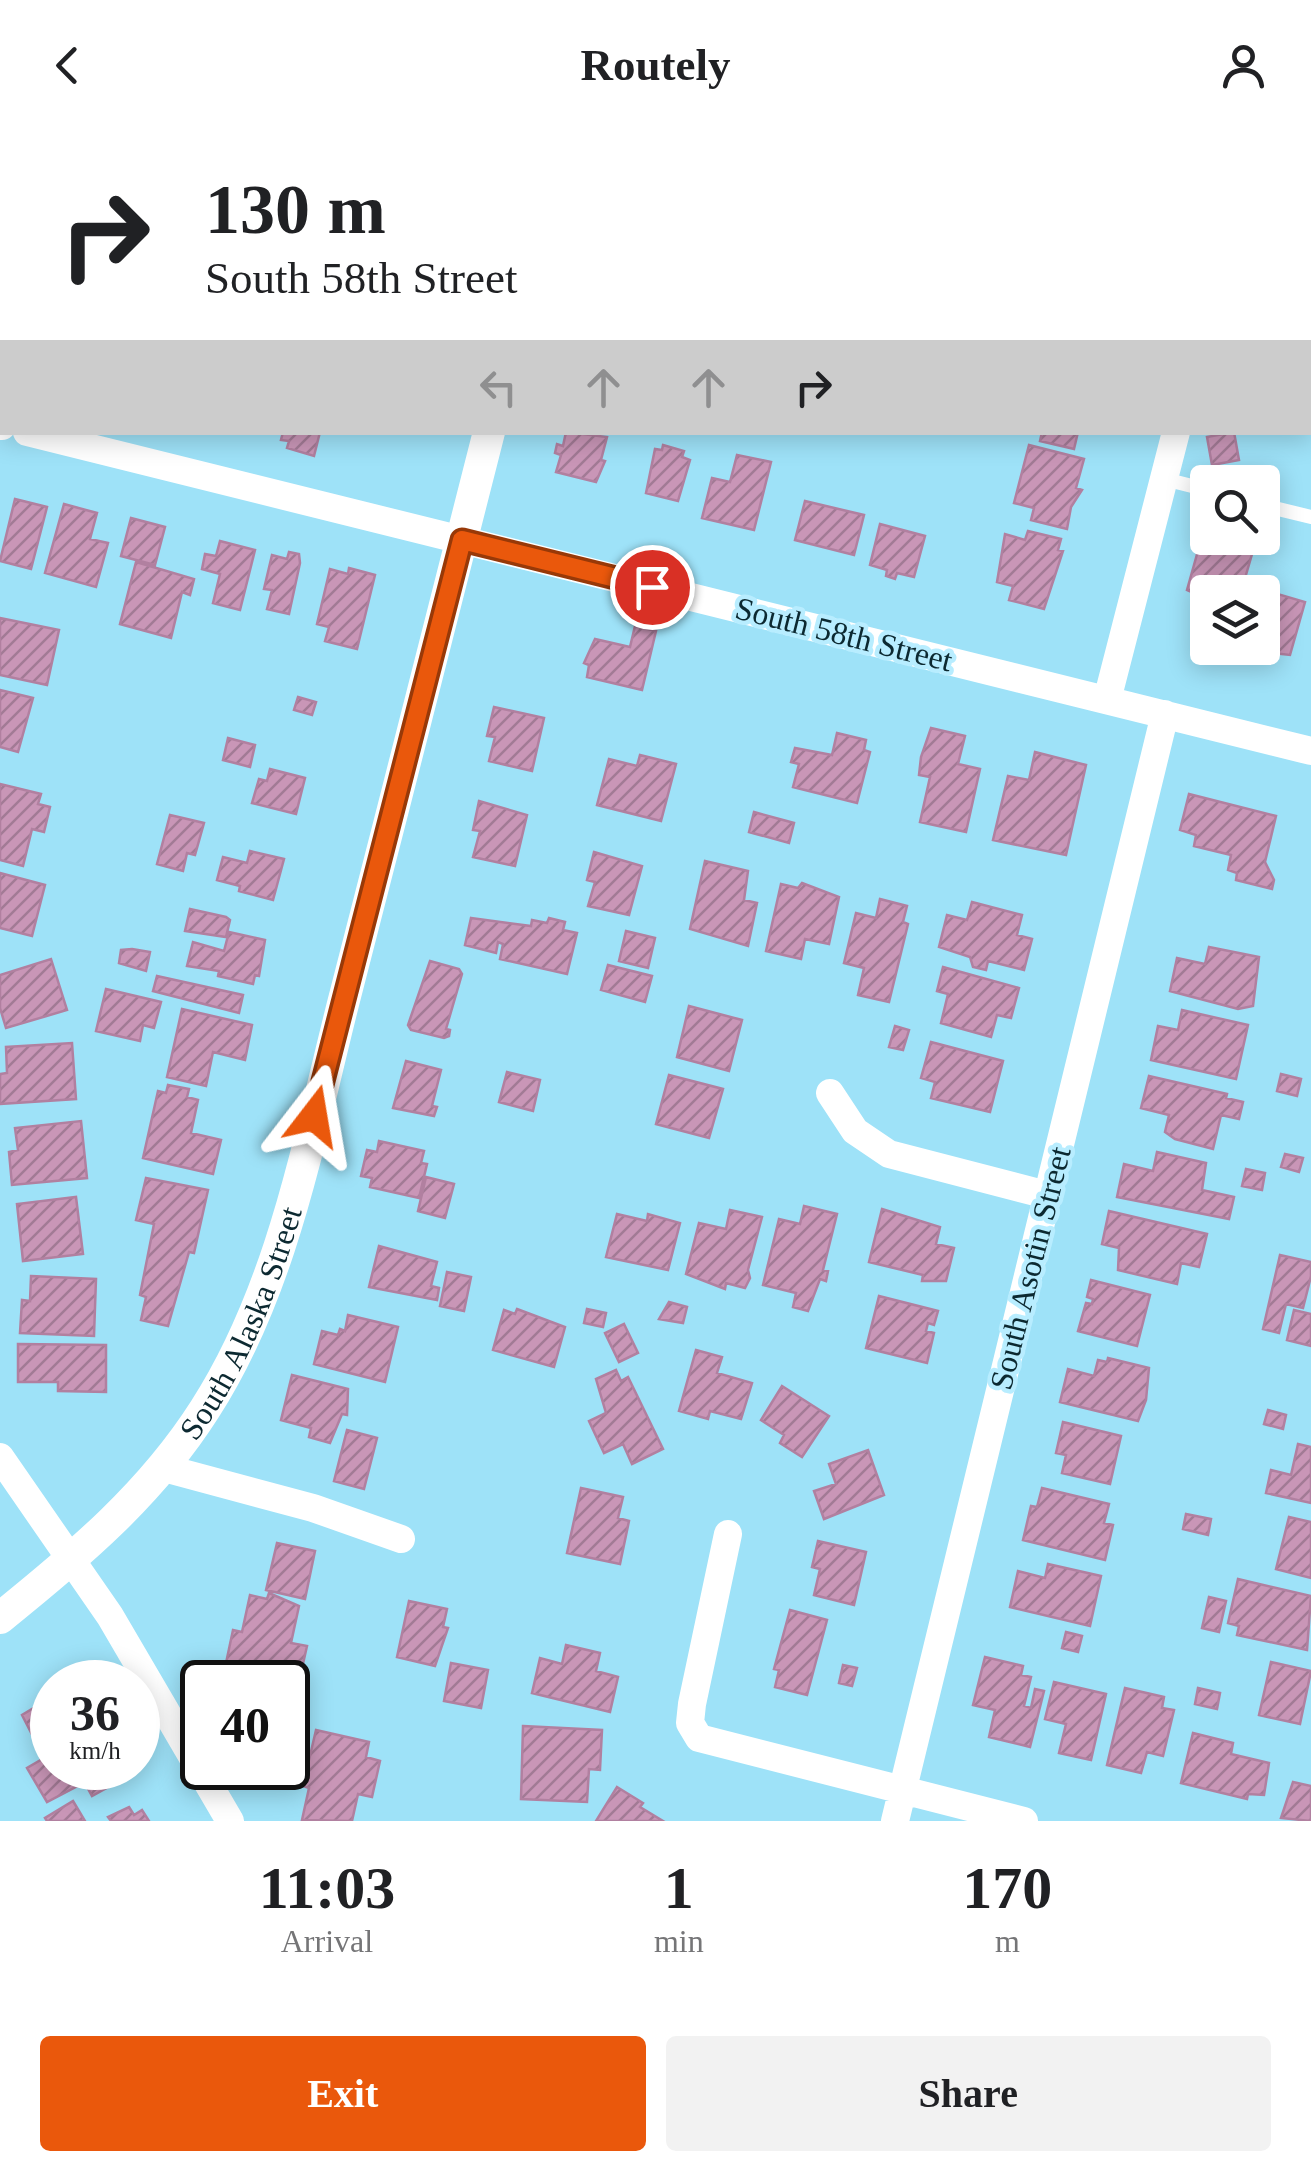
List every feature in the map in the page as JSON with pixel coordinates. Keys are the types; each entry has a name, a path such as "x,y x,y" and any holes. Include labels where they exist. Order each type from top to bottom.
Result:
{"street":[{"name":"South 58th Street","path":"39,435 1311,750"},
{"name":"South Alaska Street","path":"0,1618 73,1559 164,1468 206,1408 237,1352 282,1236 488,435"},
{"path":"1108,700 1175,435"},
{"name":"South Asotin Street","path":"895,1821 1165,714"},
{"path":"830,1093 856,1130 889,1154 1048,1195"},
{"path":"0,1456 73,1559 230,1821"},
{"path":"164,1468 312,1508 401,1540"},
{"path":"728,1534 697,1671 690,1718 693,1730 712,1744 1024,1821"}],"lane":[{"path":"1164,479 1190,486"},
{"path":"1280,509 1311,517"}],"building":[{"path":"282,435 319,435 314,456 287,448 289,441 281,440"},
{"path":"565,435 607,437 601,460 605,461 596,482 556,472 561,455 555,453 557,444 563,446"},
{"path":"1041,435 1077,435 1074,449 1040,441"},
{"path":"1235,435 1239,460 1212,465 1207,437"},
{"path":"663,445 684,451 682,457 690,460 678,501 646,493 655,449 662,450"},
{"path":"1029,445 1084,459 1076,488 1082,490 1071,507 1067,529 1031,520 1034,508 1014,503"},
{"path":"737,455 771,462 754,530 702,518 712,478 730,482"},
{"path":"15,499 47,507 31,569 0,561"},
{"path":"805,501 864,515 854,555 795,540"},
{"path":"64,504 97,513 90,539 108,543 96,587 45,573"},
{"path":"131,518 165,527 155,565 121,556"},
{"path":"880,524 925,536 914,577 897,573 895,579 886,576 887,570 870,565"},
{"path":"1028,531 1061,539 1058,550 1063,551 1044,609 1009,600 1013,586 997,582 1005,534 1025,540"},
{"path":"220,541 255,550 240,610 213,603 220,574 202,569 205,554 216,556"},
{"path":"289,552 299,554 300,563 289,614 267,609 272,590 264,589 272,555 287,559"},
{"path":"1197,555 1252,555 1246,575 1191,575"},
{"path":"136,562 194,579 190,595 182,592 171,638 120,624"},
{"path":"349,568 375,575 357,649 325,641 329,627 317,624 330,569 348,574"},
{"path":"1280,595 1305,602 1290,655 1280,654"},
{"path":"0,618 59,630 47,685 0,675"},
{"path":"635,626 656,631 642,690 587,677 589,665 584,663 595,639 630,647"},
{"path":"0,690 33,698 18,752 0,747"},
{"path":"298,697 316,702 312,715 294,710"},
{"path":"494,707 544,718 532,771 489,761 495,737 487,736"},
{"path":"931,728 965,736 958,764 980,769 966,832 920,822 930,777 919,775 921,757"},
{"path":"837,733 866,740 864,750 870,752 857,803 793,787 799,764 791,762 795,748 832,755"},
{"path":"228,738 255,745 250,767 223,760"},
{"path":"1035,752 1086,765 1066,855 993,840 1008,776 1029,780"},
{"path":"640,755 676,764 661,821 597,805 609,759 637,766"},
{"path":"270,769 305,778 296,814 252,803 259,779 267,781"},
{"path":"0,784 41,794 38,804 50,807 44,832 32,829 23,866 0,860"},
{"path":"1189,794 1276,816 1265,862 1274,880 1272,889 1236,880 1237,873 1228,870 1231,855 1194,846 1196,835 1180,830"},
{"path":"479,801 527,815 515,866 473,857 480,831 473,830"},
{"path":"754,812 794,823 789,843 749,832"},
{"path":"170,815 204,823 195,855 187,853 183,871 157,864"},
{"path":"250,851 284,859 273,900 217,880 223,857 247,863"},
{"path":"594,852 642,866 629,915 588,906 595,882 587,880"},
{"path":"705,861 748,871 744,900 757,903 748,946 690,929"},
{"path":"0,873 45,885 32,936 0,928"},
{"path":"802,883 839,897 829,944 805,939 801,959 766,951 781,884 798,888"},
{"path":"880,899 907,906 903,922 908,924 889,1002 858,995 864,968 844,963 856,913 876,918"},
{"path":"972,902 1022,915 1017,935 1032,939 1024,970 988,961 986,970 973,967 970,957 939,947 947,915 967,920"},
{"path":"190,909 230,920 226,937 185,931"},
{"path":"471,918 531,926 532,920 547,923 549,918 565,922 563,930 577,933 567,974 500,959 503,944 498,942 496,953 465,945"},
{"path":"626,931 655,938 648,968 619,961"},
{"path":"229,932 265,940 259,976 255,975 253,984 218,976 219,971 187,966 193,942 224,951"},
{"path":"1209,947 1259,957 1253,1006 1238,1009 1170,991 1177,958 1205,964"},
{"path":"121,950 150,952 146,971 119,963"},
{"path":"51,959 67,1010 6,1028 0,1008 0,975"},
{"path":"430,961 459,969 462,974 446,1029 450,1030 449,1036 444,1038 411,1030 408,1025"},
{"path":"608,965 652,976 645,1002 601,990"},
{"path":"943,967 1019,988 1011,1018 997,1015 991,1037 941,1023 948,994 937,991"},
{"path":"157,976 243,995 239,1013 153,991"},
{"path":"106,989 161,1002 154,1028 143,1025 140,1041 96,1031"},
{"path":"689,1006 742,1020 729,1071 677,1057"},
{"path":"182,1009 252,1025 245,1060 213,1052 206,1086 167,1077"},
{"path":"1182,1010 1248,1025 1236,1079 1151,1060 1158,1026 1178,1030"},
{"path":"895,1026 909,1030 903,1050 889,1047"},
{"path":"931,1042 1003,1061 990,1112 931,1098 935,1082 921,1078"},
{"path":"72,1043 76,1099 0,1104 0,1074 7,1073 6,1047"},
{"path":"406,1061 441,1070 432,1106 437,1107 434,1116 393,1108"},
{"path":"507,1072 540,1080 533,1111 499,1102"},
{"path":"1281,1074 1301,1079 1297,1096 1277,1091"},
{"path":"669,1075 723,1089 709,1138 656,1124"},
{"path":"1149,1076 1227,1094 1226,1098 1243,1102 1239,1119 1221,1115 1213,1149 1175,1139 1165,1132 1169,1115 1141,1108"},
{"path":"168,1085 189,1089 187,1097 198,1100 191,1133 221,1140 213,1174 143,1158 158,1091 166,1093"},
{"path":"81,1121 87,1178 12,1185 9,1152 18,1150 15,1128"},
{"path":"379,1141 424,1151 421,1163 427,1164 419,1198 370,1187 372,1178 361,1176 367,1150 377,1152"},
{"path":"1157,1152 1206,1163 1202,1190 1234,1197 1229,1219 1117,1197 1124,1164 1153,1171"},
{"path":"1285,1154 1303,1158 1299,1172 1281,1167"},
{"path":"1246,1169 1265,1173 1262,1190 1242,1186"},
{"path":"426,1177 454,1184 445,1218 418,1211"},
{"path":"146,1178 208,1190 194,1253 189,1252 168,1326 141,1320 146,1297 140,1295 154,1224 136,1220"},
{"path":"76,1197 83,1254 23,1261 17,1204"},
{"path":"804,1206 837,1214 823,1270 828,1271 826,1281 820,1279 808,1311 793,1307 796,1293 763,1285 779,1219 800,1224"},
{"path":"882,1209 940,1227 936,1244 954,1248 946,1281 922,1281 923,1275 869,1262"},
{"path":"730,1210 762,1217 745,1288 726,1283 725,1289 686,1274 699,1223 726,1229"},
{"path":"1109,1211 1207,1234 1199,1267 1181,1263 1177,1284 1118,1270 1119,1248 1102,1244"},
{"path":"617,1214 647,1221 648,1214 680,1223 668,1270 606,1257"},
{"path":"379,1246 437,1262 431,1286 439,1288 437,1300 369,1287"},
{"path":"1280,1255 1311,1262 1311,1276 1303,1308 1286,1304 1279,1333 1263,1329"},
{"path":"447,1272 471,1277 464,1311 440,1306"},
{"path":"31,1276 96,1279 94,1336 20,1333 22,1300 30,1301"},
{"path":"1091,1280 1150,1295 1137,1346 1078,1331 1086,1303 1092,1304 1093,1299 1087,1297"},
{"path":"879,1296 938,1311 934,1325 928,1323 926,1331 934,1333 927,1363 866,1348"},
{"path":"669,1302 687,1307 683,1323 659,1319"},
{"path":"517,1309 565,1327 554,1367 493,1350 504,1310 515,1314"},
{"path":"587,1309 606,1313 603,1327 584,1323"},
{"path":"1294,1310 1311,1314 1311,1346 1287,1340"},
{"path":"348,1315 398,1327 385,1382 314,1364 322,1331 338,1335 340,1329 345,1331"},
{"path":"624,1324 638,1353 619,1362 605,1333"},
{"path":"18,1344 106,1345 106,1392 58,1391 58,1382 18,1382"},
{"path":"696,1350 722,1357 717,1373 752,1383 741,1419 710,1411 708,1419 679,1411"},
{"path":"1108,1358 1149,1368 1146,1400 1138,1421 1060,1402 1068,1369 1094,1376 1098,1360 1107,1362"},
{"path":"616,1370 621,1381 628,1377 663,1449 632,1464 623,1444 604,1453 589,1421 606,1413 596,1379"},
{"path":"292,1375 348,1389 347,1415 342,1414 330,1443 309,1437 311,1428 281,1420"},
{"path":"782,1386 829,1416 802,1457 780,1443 784,1435 761,1420"},
{"path":"1268,1410 1286,1415 1283,1429 1264,1424"},
{"path":"1063,1422 1121,1436 1110,1484 1062,1473 1066,1455 1056,1453"},
{"path":"347,1430 377,1438 364,1489 334,1481"},
{"path":"1298,1444 1311,1447 1311,1503 1266,1493 1271,1470 1291,1475"},
{"path":"868,1450 884,1495 824,1519 814,1491 836,1484 829,1464"},
{"path":"581,1488 623,1497 618,1518 629,1521 620,1564 567,1553"},
{"path":"1042,1488 1109,1504 1104,1523 1113,1525 1105,1560 1023,1540 1031,1506 1037,1507"},
{"path":"1186,1514 1211,1519 1208,1535 1183,1529"},
{"path":"1289,1517 1311,1522 1311,1578 1276,1569"},
{"path":"818,1541 866,1552 854,1605 814,1595 820,1569 812,1567"},
{"path":"277,1543 315,1551 305,1599 266,1590"},
{"path":"1048,1564 1101,1576 1090,1626 1010,1607 1018,1571 1045,1578"},
{"path":"1238,1579 1311,1596 1307,1650 1237,1635 1239,1626 1228,1623"},
{"path":"269,1593 299,1606 291,1643 307,1646 304,1660 227,1660 233,1630 242,1632 250,1595 267,1599"},
{"path":"1209,1597 1226,1601 1219,1632 1202,1628"},
{"path":"409,1601 447,1609 443,1627 448,1628 435,1666 397,1657"},
{"path":"790,1610 827,1620 807,1695 775,1687 779,1670 774,1669"},
{"path":"1066,1632 1082,1636 1078,1652 1062,1648"},
{"path":"566,1645 600,1653 596,1671 618,1677 610,1712 532,1693 540,1658 562,1664"},
{"path":"985,1657 1023,1666 1021,1675 1031,1677 1024,1706 1031,1708 1035,1689 1044,1691 1030,1747 989,1737 995,1710 973,1705"},
{"path":"1271,1662 1311,1671 1300,1724 1259,1715"},
{"path":"451,1663 488,1670 481,1708 444,1701"},
{"path":"843,1665 857,1668 852,1686 839,1683"},
{"path":"1054,1682 1106,1694 1091,1760 1059,1753 1066,1724 1045,1719"},
{"path":"1125,1688 1164,1697 1162,1708 1174,1710 1163,1756 1147,1752 1141,1773 1107,1765"},
{"path":"1198,1688 1220,1693 1217,1709 1195,1704"},
{"path":"30,1710 30,1731 22,1715"},
{"path":"523,1726 602,1730 600,1770 589,1769 587,1802 521,1799"},
{"path":"316,1730 369,1742 366,1757 380,1761 372,1797 358,1794 352,1821 302,1820 310,1790 310,1756"},
{"path":"1193,1733 1233,1743 1231,1754 1269,1763 1264,1795 1248,1794 1247,1799 1181,1783"},
{"path":"1293,1782 1311,1786 1311,1821 1281,1818"},
{"path":"617,1787 643,1803 640,1807 663,1821 596,1821"},
{"path":"40,1790 70,1790 47,1802"},
{"path":"73,1801 85,1821 47,1821 45,1818"},
{"path":"129,1807 134,1815 142,1810 149,1821 111,1821 108,1817"}],"route":[{"path":"314,1116 462,540 652,587"}]}
